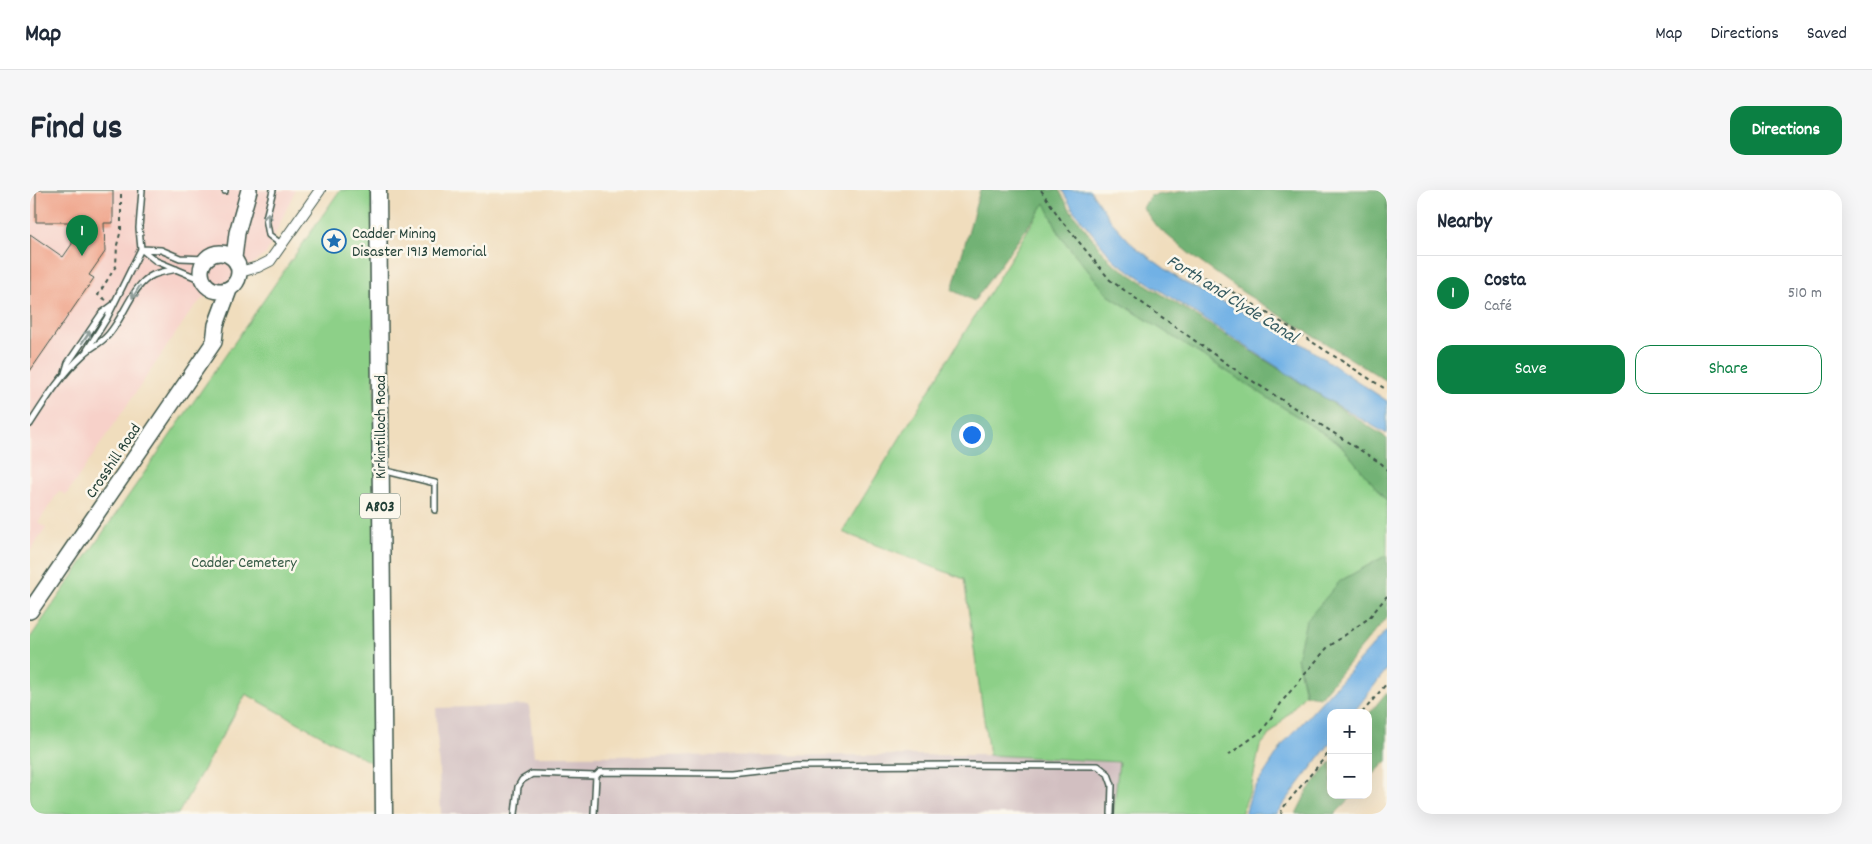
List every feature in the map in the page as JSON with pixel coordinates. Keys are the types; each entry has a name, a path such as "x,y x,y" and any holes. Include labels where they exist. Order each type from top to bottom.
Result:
{"main road":[{"path":"231,261 212,254 206,259 201,269 206,284 216,291 229,290 235,285 231,261 236,232 250,190"},
{"name":"Kirkintilloch Road","path":"378,190 379,470 384,814"},
{"name":"Crosshill Road","path":"206,284 216,325"},
{"name":"Crosshill Road","path":"30,611 214,342 216,325 229,290"}],"street":[{"path":"231,261 258,267 270,261 320,190"}],"lane":[{"path":"84,354 107,318 141,249 139,228 142,190"},
{"path":"273,190 266,218 269,235 282,245"},
{"path":"141,249 162,250 180,258 206,259"},
{"path":"141,249 156,261 206,284"},
{"path":"30,424 64,374 114,329 140,286 153,275 176,269"},
{"path":"64,374 68,363 102,313 113,304"},
{"path":"379,470 435,483 435,510"},
{"path":"594,814 596,776 600,772 731,773 795,766 957,765 1098,766 1108,774 1112,785 1111,814"},
{"path":"515,814 518,787 522,780 532,774 596,776"}],"path":[{"path":"113,304 98,295 116,266 117,245 121,230 120,190"},
{"path":"1041,191 1061,220 1110,280 1240,373 1382,464 1387,470"},
{"path":"1182,266 1242,297 1387,390"},
{"path":"1228,755 1262,731 1284,699 1327,648 1369,618 1387,596"},
{"path":"1365,709 1387,683"},
{"path":"1281,814 1282,809 1328,754"}],"shaded area":[{"path":"30,190 295,190 266,254 201,300 191,311 66,495 59,491 38,523 46,528 30,551"},
{"path":"529,705 534,756 989,755 1128,763 1123,814 441,814 436,708"}],"green space":[{"name":"Cadder Cemetery","path":"340,190 372,190 379,767 246,694 178,814 30,814 30,638"},
{"path":"980,190 1059,190 1071,211 1111,262 1384,436 1387,439 1387,501 1340,444 1108,295 1061,237 1045,203 974,301 952,290"},
{"path":"1192,190 1387,190 1387,381 1244,293 1196,259 1156,226 1143,208 1150,196"},
{"path":"1045,202 1061,237 1108,295 1340,444 1387,501 1387,555 1340,581 1297,658 1305,694 1260,746 1251,788 1241,814 1113,814 1119,762 989,755 964,579 842,532"},
{"path":"1387,555 1387,617 1320,697 1306,695 1297,658 1306,621 1340,581"},
{"path":"1387,692 1387,761 1372,776 1372,754 1372,710"},
{"path":"1327,767 1327,799 1350,799 1335,814 1296,814 1308,790"}],"water":[{"path":"1062,190 1090,190 1111,221 1134,246 1183,282 1287,334 1387,401 1387,434 1325,398 1115,261 1074,211"},
{"path":"1387,630 1387,669 1356,709 1327,709 1327,747 1276,814 1245,814 1251,794 1284,743"}],"building":[{"path":"36,190 113,190 113,223 104,223 105,252 89,275 94,278 30,371 30,234 63,257 72,244 72,222 36,222"}],"place":[{"name":"Cadder Mining Disaster 1913 Memorial","path":"334,241"},
{"name":"Costa","path":"82,256"}],"water label":[{"name":"Forth and Clyde Canal","path":"1233,298"}]}
